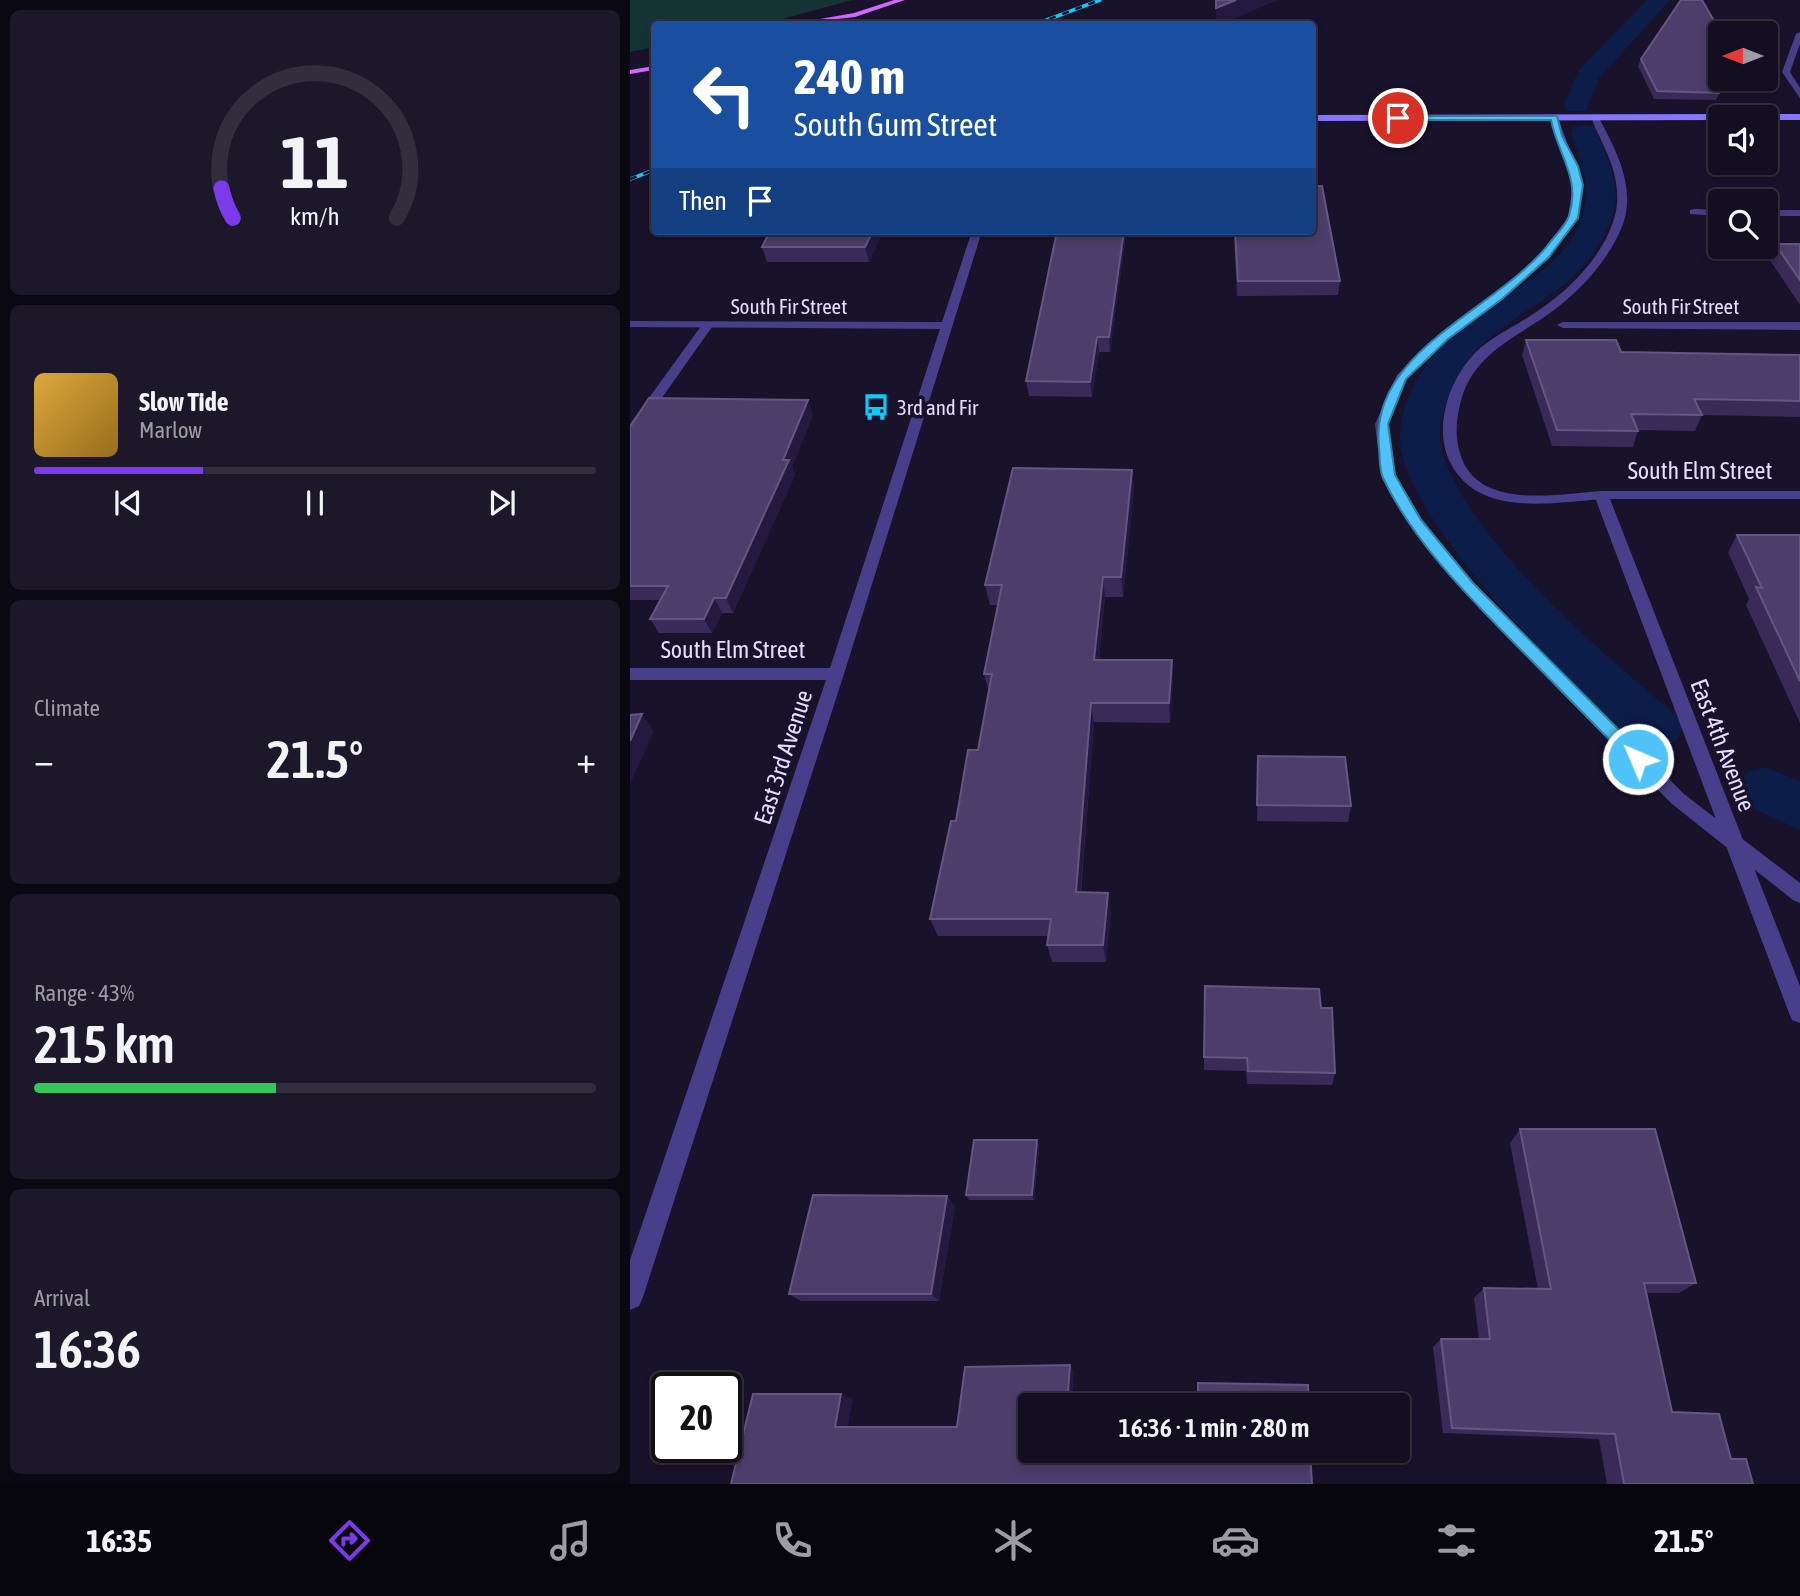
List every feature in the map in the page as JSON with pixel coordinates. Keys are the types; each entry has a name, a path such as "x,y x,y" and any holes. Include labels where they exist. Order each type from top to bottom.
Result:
{"main road":[{"path":"840,21 901,0"},
{"path":"821,21 855,15"},
{"path":"630,72 651,68"},
{"path":"1316,118 1708,117"},
{"path":"1778,117 1800,117"}],"street":[{"path":"1800,34 1786,72 1800,95"},
{"path":"1554,118 1558,136 1574,166 1578,185 1573,218 1546,255 1499,297 1444,337 1401,378 1382,424 1388,475 1416,522 1468,587 1678,799 1800,894"},
{"name":"South Elm Street","path":"1595,118 1617,164 1622,187 1618,224 1584,274 1566,294 1478,357 1450,411 1451,448 1458,470 1472,485 1502,497 1800,495"},
{"path":"1694,212 1708,213"},
{"path":"1778,213 1800,213"},
{"name":"East 3rd Avenue","path":"630,1297 836,674 977,235"},
{"name":"South Fir Street","path":"1533,319 1563,325 1800,326"},
{"name":"South Fir Street","path":"630,324 947,326"},
{"path":"630,433 708,324"},
{"name":"East 4th Avenue","path":"1601,495 1800,1013"},
{"name":"South Elm Street","path":"630,674 836,674"}],"green space":[{"path":"630,0 852,0 775,21 651,21 651,48 630,52"}],"building":[{"path":"1216,0 1236,0 1216,8"},
{"path":"1681,0 1702,0 1714,21 1708,21 1708,91 1720,91 1719,93 1657,91 1641,59"},
{"path":"1316,186 1322,186 1340,281 1238,281 1235,235 1316,235"},
{"path":"768,235 871,235 865,247 762,247"},
{"path":"1056,235 1123,235 1109,337 1097,337 1090,382 1026,381"},
{"path":"1778,244 1800,244 1800,280 1778,248"},
{"path":"1526,340 1616,340 1621,352 1800,355 1800,401 1694,399 1702,415 1631,414 1638,431 1557,430"},
{"path":"649,398 808,400 783,460 789,460 726,598 714,598 704,619 650,619 668,586 630,586 630,427"},
{"path":"1013,468 1132,470 1121,577 1103,577 1094,660 1172,660 1169,703 1091,703 1076,892 1108,893 1103,945 1047,945 1051,919 930,919 951,821 956,821 968,750 978,750 992,674 984,674 1002,585 985,585"},
{"path":"1737,535 1800,535 1800,681 1756,587 1762,588"},
{"path":"642,714 630,741 630,715"},
{"path":"1258,756 1345,757 1351,806 1257,805"},
{"path":"1205,986 1319,989 1321,1008 1332,1008 1335,1073 1248,1071 1247,1058 1204,1057"},
{"path":"1520,1129 1655,1129 1696,1283 1644,1283 1672,1412 1719,1414 1731,1459 1746,1459 1753,1484 1624,1484 1615,1434 1452,1428 1441,1339 1490,1339 1484,1288 1551,1289"},
{"path":"974,1140 1037,1140 1032,1195 966,1195"},
{"path":"813,1195 947,1196 931,1294 789,1294"},
{"path":"1070,1365 1068,1393 1018,1393 1018,1463 1311,1463 1312,1484 731,1484 736,1463 742,1463 742,1439 753,1394 841,1394 835,1427 957,1427 965,1367"},
{"path":"1198,1383 1308,1385 1308,1393 1198,1393"}],"waterway":[{"path":"1577,106 1587,76 1659,0"},
{"path":"1584,133 1601,190 1600,207 1586,241 1558,275 1485,325 1456,351 1426,405 1420,441 1434,483 1457,521 1486,560 1557,637 1657,728"},
{"path":"1765,789 1800,807"}],"railway":[{"path":"1044,21 1100,0"},
{"path":"630,179 651,171"}],"place":[{"name":"3rd and Fir","path":"876,407"}],"route":[{"path":"1398,118 1554,118 1558,136 1574,166 1578,185 1573,218 1546,255 1499,297 1444,337 1401,378 1382,424 1388,475 1416,522 1468,587 1638,759"}]}
